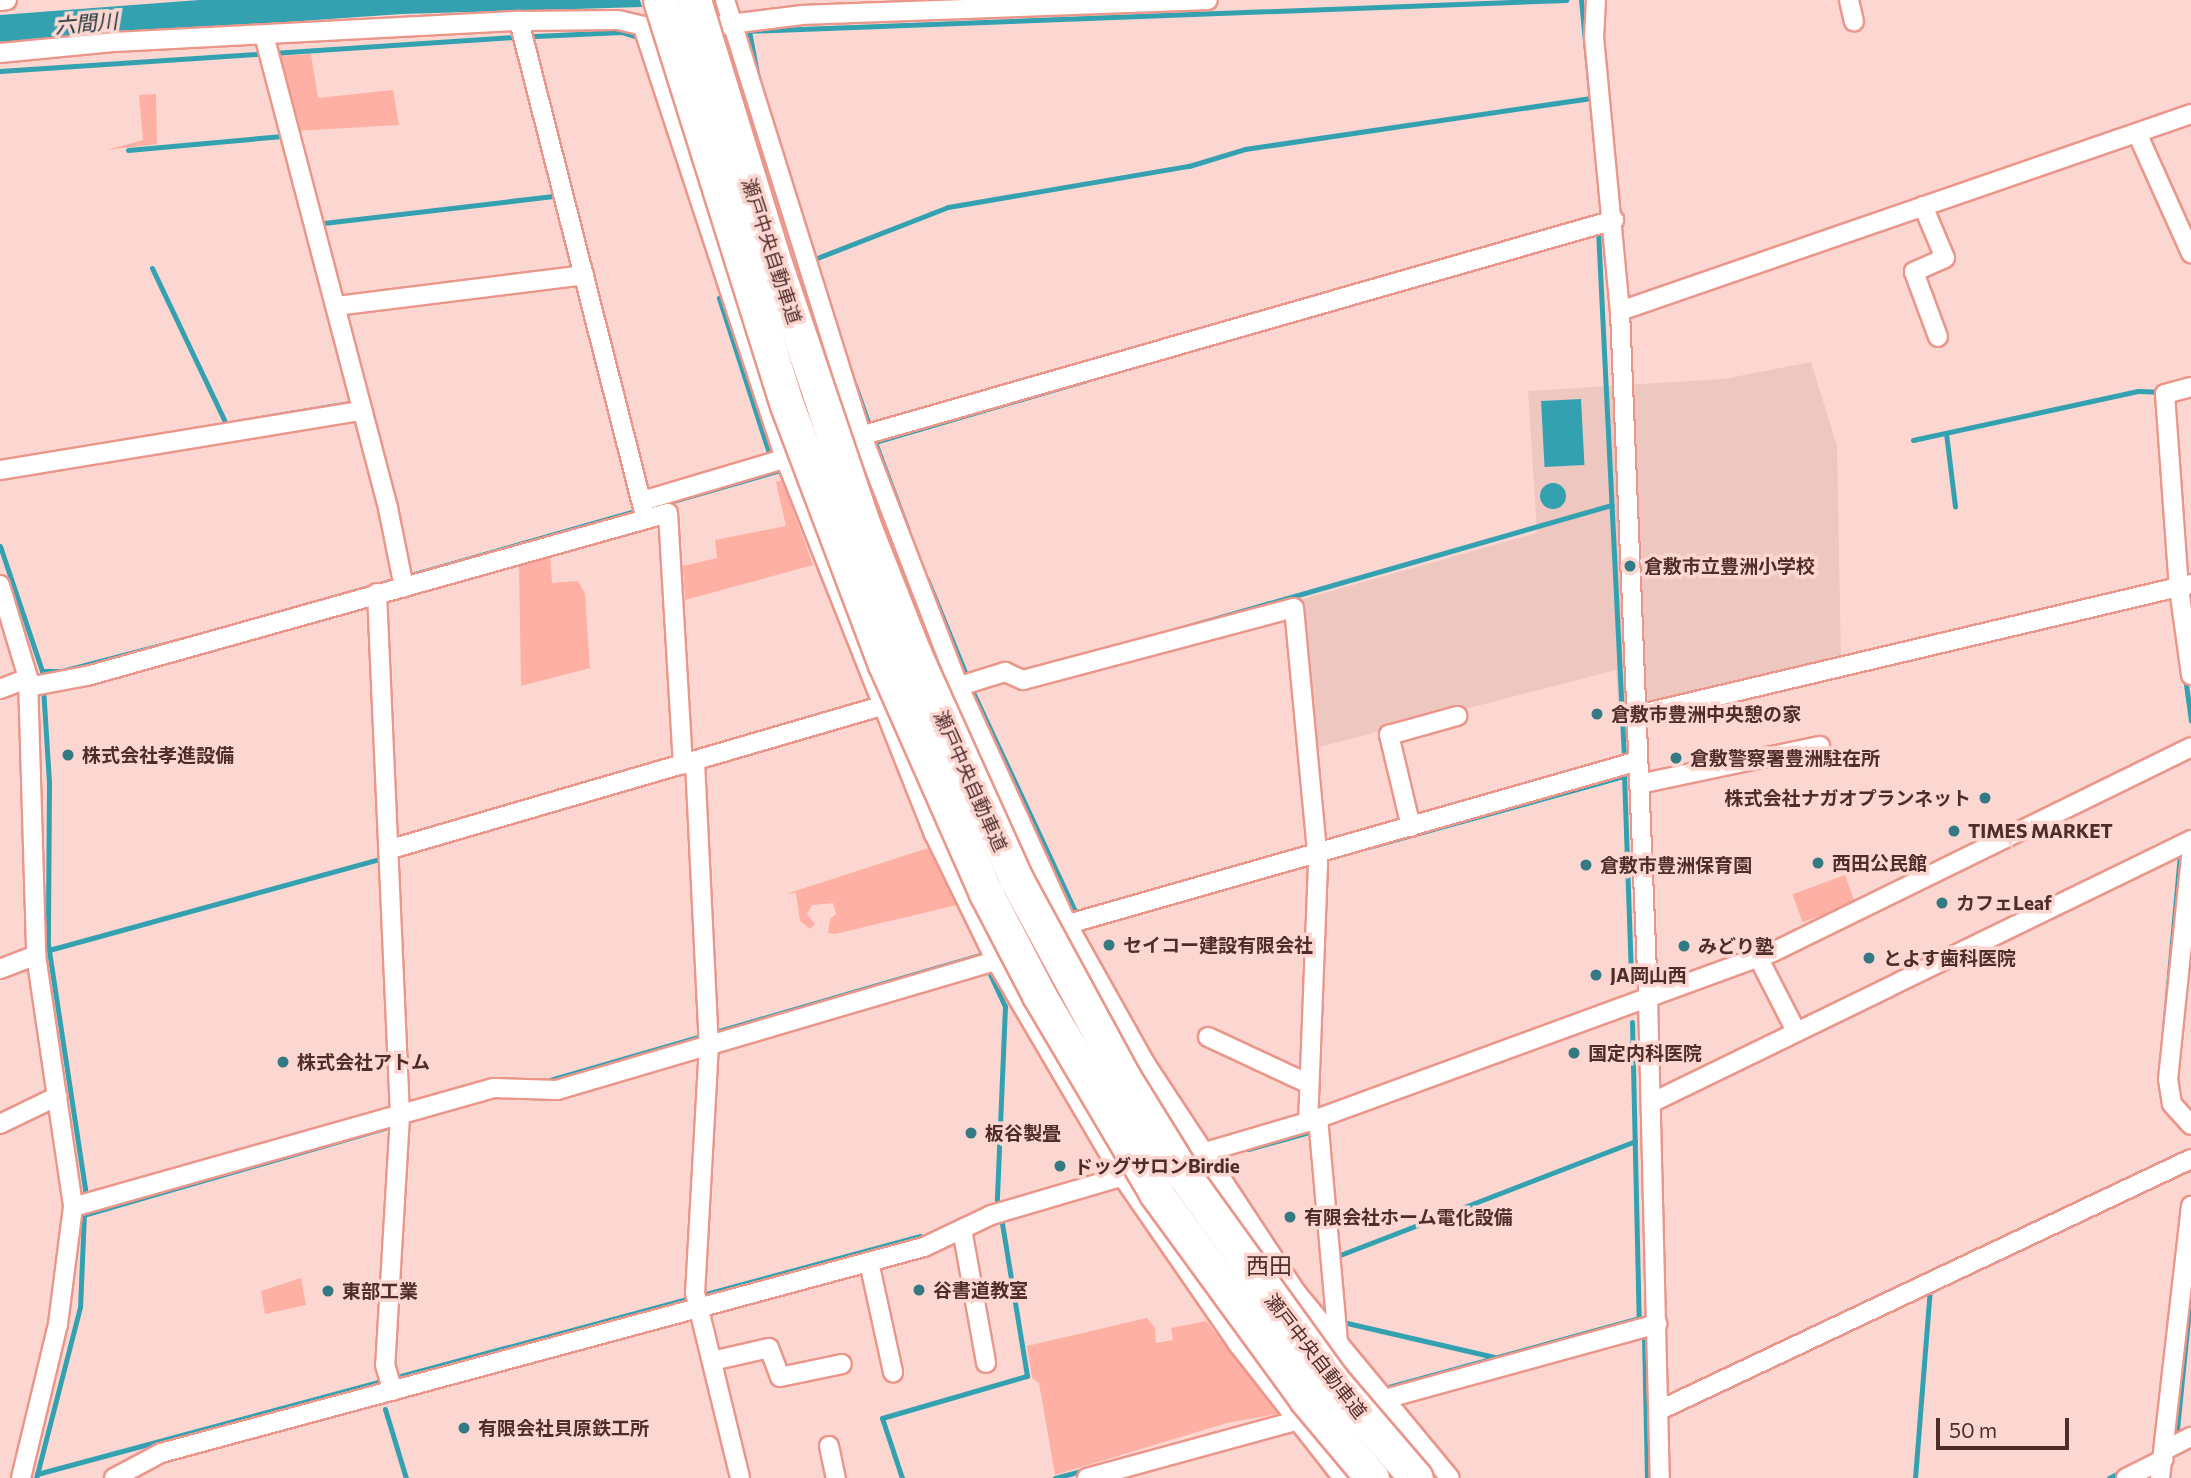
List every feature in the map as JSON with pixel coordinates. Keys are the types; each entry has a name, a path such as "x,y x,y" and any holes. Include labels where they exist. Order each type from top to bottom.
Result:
{"highway":[{"name":"瀬戸中央自動車道","path":"660,0 792,418 885,664 986,893 1039,995 1156,1193 1306,1399 1372,1478"},
{"name":"瀬戸中央自動車道","path":"694,0 776,266 864,526 919,665 1016,879 1124,1079 1184,1175 1331,1379 1416,1478"}],"street":[{"path":"0,1 7,0"},
{"path":"0,53 267,45 521,32 618,20 644,30 728,13 802,15 1208,0"},
{"path":"1596,0 1594,37 1614,220 1620,311 1648,997 1660,1478"},
{"path":"1849,0 1854,21"},
{"path":"728,13 862,436 959,687 1066,922 1145,1063 1296,1292 1450,1478"},
{"path":"644,30 785,458 880,706 934,834 996,961 1122,1176 1296,1421 1343,1478"},
{"path":"521,32 578,276 643,509"},
{"path":"267,45 335,306 356,412 402,580"},
{"path":"1620,311 2191,114"},
{"path":"2137,132 2191,253"},
{"path":"1923,206 1945,258 1914,272 1938,337"},
{"path":"0,689 35,683 377,593 402,580 643,509 785,458 1614,220"},
{"path":"335,306 578,276"},
{"path":"2191,387 2165,394 2178,588 2191,675"},
{"path":"0,470 356,412"},
{"path":"643,509 668,513 691,765 709,1038 697,1301 740,1478"},
{"path":"0,585 35,683 36,955 58,1096 80,1205 58,1324 21,1478"},
{"path":"1637,715 2178,588"},
{"path":"377,593 391,853 397,1120 385,1365 391,1384"},
{"path":"391,853 880,706 959,687 1005,672 1023,680 1294,607 1320,856 1310,1084 1338,1344"},
{"path":"1411,827 1389,735 1457,716"},
{"path":"1639,784 1820,746"},
{"path":"114,1478 161,1453 391,1384 697,1301 924,1247 991,1215 1313,1120 1758,957 2191,747"},
{"path":"80,1205 397,1120 494,1088 557,1090 709,1038 996,961 1066,922 1320,856 1638,761"},
{"path":"1651,1103 1795,1029 2191,840"},
{"path":"2191,857 2168,1079 2172,1104 2191,1125"},
{"path":"0,969 36,955"},
{"path":"1758,957 1795,1029"},
{"path":"1208,1037 1310,1084"},
{"path":"0,1124 58,1096"},
{"path":"1660,1410 2191,1159"},
{"path":"2160,1478 2174,1447 2191,1206"},
{"path":"962,1229 986,1363"},
{"path":"869,1262 893,1372"},
{"path":"1087,1478 1657,1324"},
{"path":"712,1360 769,1348 780,1377 842,1364"},
{"path":"829,1446 836,1478"},
{"path":"2126,1478 2174,1447"}],"shaded area":[{"path":"311,54 318,98 393,90 399,125 296,131 277,56"},
{"path":"156,94 157,144 107,150 143,140 139,95"},
{"name":"倉敷市立豊洲小学校","path":"1811,362 1837,446 1841,661 1619,717 1616,670 1315,748 1303,599 1537,533 1528,391 1724,379"},
{"path":"782,480 813,565 685,600 683,566 717,558 715,540 786,526 776,482"},
{"path":"550,554 552,583 578,581 585,594 590,668 521,686 519,566"},
{"path":"928,848 957,905 835,934 828,933 830,919 836,914 833,903 812,905 807,914 815,924 810,929 800,921 796,893 786,894"},
{"path":"1845,875 1855,903 1803,922 1792,894"},
{"path":"301,1278 306,1305 265,1314 261,1291"},
{"path":"1147,1318 1155,1328 1156,1343 1173,1340 1171,1328 1206,1321 1278,1414 1227,1423 1055,1475 1039,1383 1032,1378 1027,1346"}],"water":[{"name":"六間川","path":"199,0 640,0 642,7 402,14 0,42 0,15"},
{"path":"1581,399 1584,465 1545,467 1541,401"},
{"path":"1553,483 1562,487 1566,496 1562,505 1553,509 1544,505 1540,496 1544,487"}],"waterway":[{"path":"746,31 1566,0"},
{"path":"1581,0 1601,205"},
{"path":"749,31 758,78"},
{"path":"0,71 514,37 622,32 640,38"},
{"path":"812,260 948,207 1189,166 1245,149 1589,98"},
{"path":"2105,135 2158,116"},
{"path":"128,150 282,136"},
{"path":"283,142 372,481"},
{"path":"315,224 555,196"},
{"path":"1598,230 1624,757"},
{"path":"152,268 226,424"},
{"path":"722,297 719,298 770,456"},
{"path":"878,441 1087,380"},
{"path":"855,385 870,428"},
{"path":"1913,440 2138,391 2161,392"},
{"path":"81,448 351,403"},
{"path":"1946,433 1955,506"},
{"path":"876,445 907,528"},
{"path":"659,505 777,471"},
{"path":"1158,635 1612,505"},
{"path":"42,671 62,671 207,633 639,510"},
{"path":"0,546 42,671 49,783 48,944 85,1189 80,1307 36,1478"},
{"path":"927,579 967,677"},
{"path":"2185,677 2191,721"},
{"path":"971,688 1075,911"},
{"path":"1624,775 1631,979"},
{"path":"1368,847 1624,776"},
{"path":"2163,1041 2180,853 2184,851"},
{"path":"49,950 384,858"},
{"path":"550,1080 981,955"},
{"path":"989,972 1005,1006 997,1200"},
{"path":"1632,1022 1639,1321"},
{"path":"83,1215 395,1125"},
{"path":"1248,1149 1313,1131"},
{"path":"1340,1255 1635,1141"},
{"path":"902,1478 882,1418 1027,1376 1001,1217"},
{"path":"37,1474 920,1236"},
{"path":"1915,1478 1930,1286"},
{"path":"2176,1439 2191,1289"},
{"path":"1385,1388 1640,1318"},
{"path":"1347,1323 1494,1357"},
{"path":"1644,1336 1647,1478"},
{"path":"385,1409 406,1478"},
{"path":"1055,1478 1088,1469"},
{"path":"2109,1478 2123,1471"}],"place":[{"name":"倉敷市立豊洲小学校","path":"1630,566"},
{"name":"倉敷市豊洲中央憩の家","path":"1597,714"},
{"name":"株式会社孝進設備","path":"68,755"},
{"name":"倉敷警察署豊洲駐在所","path":"1676,758"},
{"name":"株式会社ナガオプランネット","path":"1985,798"},
{"name":"TIMES MARKET","path":"1954,831"},
{"name":"西田公民館","path":"1818,863"},
{"name":"倉敷市豊洲保育園","path":"1586,865"},
{"name":"カフェLeaf","path":"1942,903"},
{"name":"セイコー建設有限会社","path":"1109,945"},
{"name":"みどり塾","path":"1684,946"},
{"name":"とよす歯科医院","path":"1869,958"},
{"name":"JA岡山西","path":"1596,975"},
{"name":"国定内科医院","path":"1574,1053"},
{"name":"株式会社アトム","path":"283,1062"},
{"name":"板谷製畳","path":"971,1133"},
{"name":"ドッグサロンBirdie","path":"1060,1166"},
{"name":"有限会社ホーム電化設備","path":"1290,1217"},
{"name":"谷書道教室","path":"919,1290"},
{"name":"東部工業","path":"328,1291"},
{"name":"有限会社貝原鉄工所","path":"464,1428"}],"district":[{"name":"西田","path":"1269,1265"}]}
